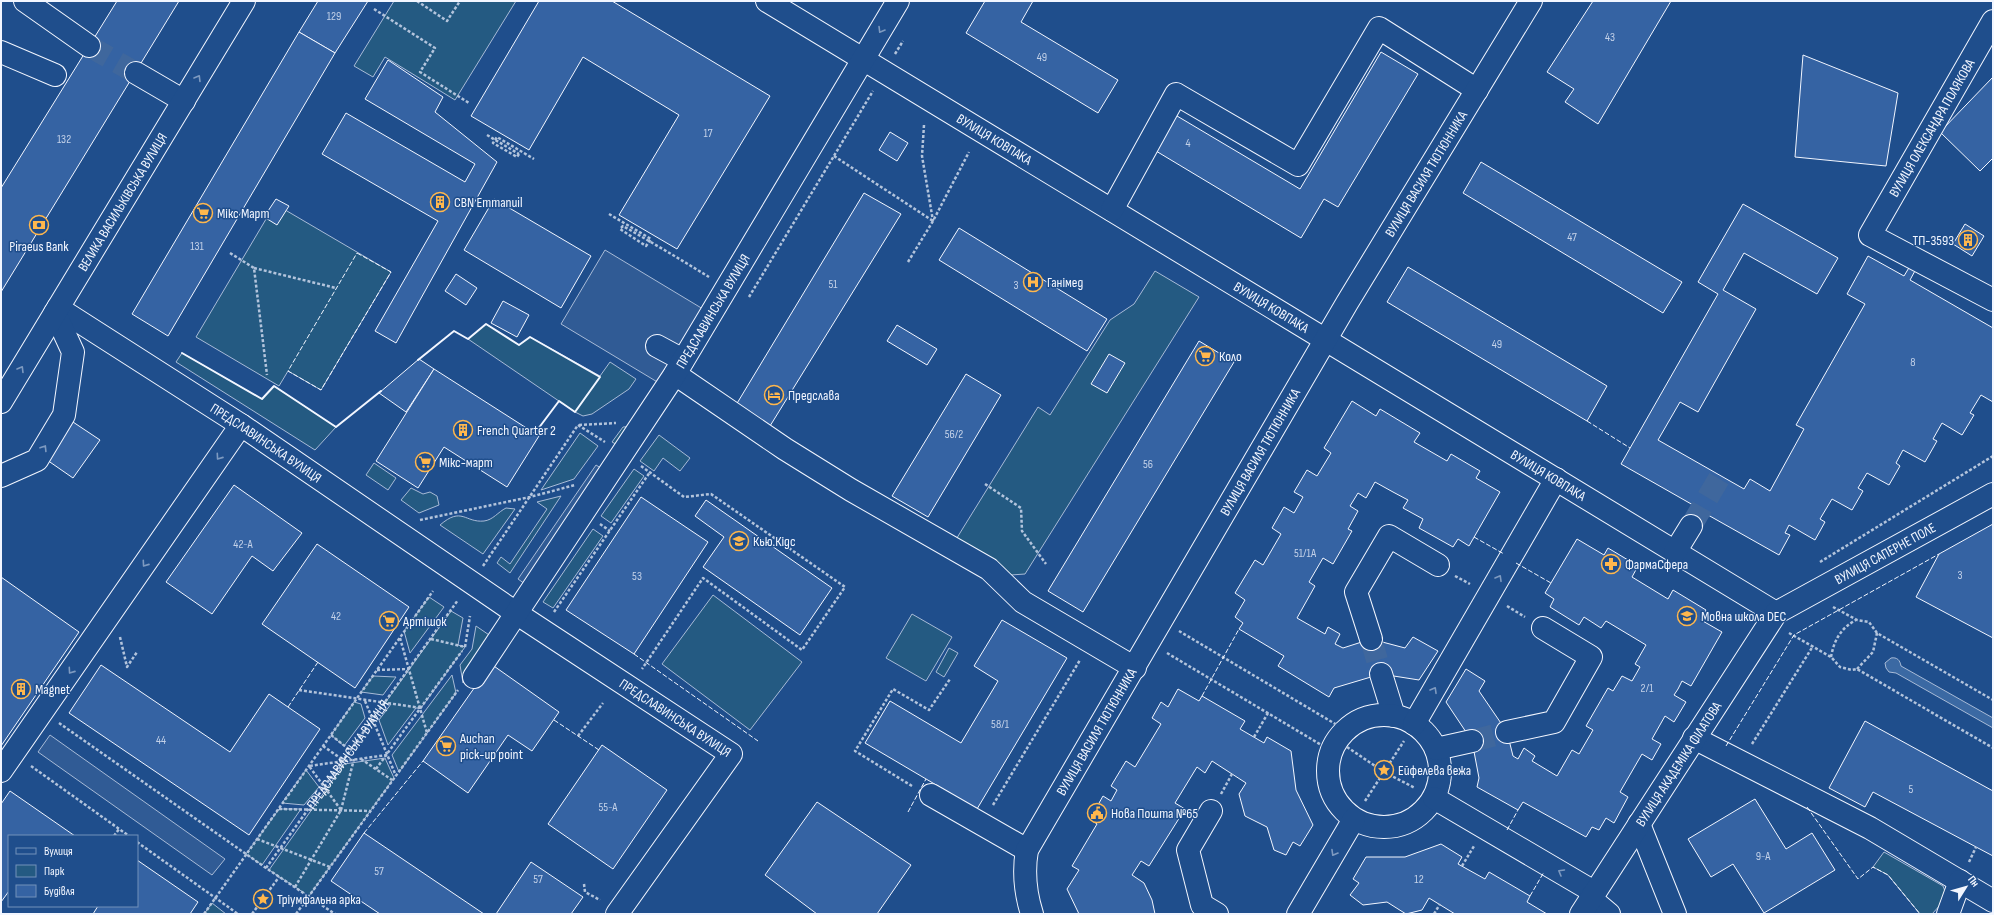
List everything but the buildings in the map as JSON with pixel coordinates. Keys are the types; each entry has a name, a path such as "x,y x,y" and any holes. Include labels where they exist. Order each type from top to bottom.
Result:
{"street":[{"path":"25,1 89,46"},
{"name":"ВЕЛИКА ВАСИЛЬКІВСЬКА ВУЛИЦЯ","path":"1,402 244,1"},
{"name":"ВУЛИЦЯ КОВПАКА","path":"767,1 1676,552 1780,621"},
{"name":"ПРЕДСЛАВИНСЬКА ВУЛИЦЯ","path":"516,613 679,367 898,1"},
{"name":"ВУЛИЦЯ ВАСИЛЯ ТЮТЮННИКА","path":"1032,914 1025,889 1024,869 1026,850 1135,668 1326,340 1531,1"},
{"name":"ВУЛИЦЯ ОЛЕКСАНДРА ПОЛЯКОВА","path":"1993,21 1870,235 1993,300"},
{"path":"1112,210 1176,94 1298,165 1379,28 1477,90"},
{"path":"1,52 55,75"},
{"path":"136,73 184,101"},
{"path":"1,476 36,460 64,415 73,352 57,311"},
{"name":"ПРЕДСЛАВИНСЬКА ВУЛИЦЯ","path":"57,311 241,425 476,576 516,613 731,754 610,908"},
{"path":"657,346 679,367 785,449 852,490 989,569 1023,602 1135,668"},
{"path":"1,771 241,425"},
{"path":"1410,731 1556,479"},
{"name":"ВУЛИЦЯ САПЕРНЕ ПОЛЕ","path":"1780,621 1993,494"},
{"path":"1676,552 1691,526"},
{"path":"1371,639 1356,592 1389,536 1438,565"},
{"path":"466,683 516,613"},
{"name":"ВУЛИЦЯ АКАДЕМІКА ФІЛАТОВА","path":"1588,901 1694,738 1780,621"},
{"path":"1507,732 1554,722 1591,657 1543,628"},
{"path":"1381,674 1394,716 1410,731 1425,733 1436,749 1440,771 1439,784 1434,798 1419,815 1399,826 1384,828 1368,826 1348,820 1334,798 1329,784 1328,769 1330,755 1336,741 1346,730 1358,721 1372,716 1394,716"},
{"path":"1694,738 1870,828 1993,901"},
{"path":"1436,749 1472,741"},
{"path":"931,795 1026,850"},
{"path":"1434,798 1609,914"},
{"path":"1211,811 1188,850 1202,905 1217,914"},
{"path":"1298,914 1348,820"},
{"path":"1639,824 1675,914"},
{"path":"1948,914 1960,881"}],"path":[{"path":"417,1 447,21 460,1"},
{"path":"374,9 435,48 420,72 469,103"},
{"path":"746,301 871,94"},
{"path":"924,125 922,156 933,221"},
{"path":"487,135 519,154 517,157 493,143 497,137 534,159"},
{"path":"908,262 933,221 969,152"},
{"path":"834,156 933,221"},
{"path":"609,214 651,238 648,242 646,246 620,230 622,226 628,229 640,236 646,239 651,242 657,245 727,288"},
{"path":"230,254 254,268 336,288"},
{"path":"254,268 267,375"},
{"path":"578,425 621,423"},
{"path":"578,425 606,444"},
{"path":"476,576 578,425"},
{"path":"1814,565 1993,456"},
{"path":"551,616 650,472 684,497 711,494 845,588 802,650 703,578 639,674"},
{"path":"418,521 530,497 579,484"},
{"path":"985,484 1021,508 1022,531 1046,564"},
{"name":"ПРЕДСЛАВИНСЬКА ВУЛИЦЯ","path":"266,868 476,576"},
{"path":"204,914 358,699 433,591"},
{"path":"1832,606 1857,620 1869,622 1877,633 1993,700"},
{"path":"376,769 465,648 470,616"},
{"path":"1831,656 1833,647 1842,629 1857,620"},
{"path":"1780,621 1813,646 1831,656 1840,668 1846,670 1857,669 1993,748"},
{"path":"1173,628 1338,725"},
{"path":"118,629 127,667 137,652"},
{"path":"1857,669 1872,652 1877,633"},
{"path":"400,637 427,733"},
{"path":"431,639 465,648"},
{"path":"982,825 1091,642"},
{"path":"1741,762 1813,646"},
{"path":"1161,649 1323,746 1319,769 1327,800 1348,820"},
{"path":"377,670 410,669"},
{"path":"931,795 919,790 855,751 893,689 929,710 950,679"},
{"path":"296,914 392,780 466,683"},
{"path":"299,690 420,708"},
{"path":"365,700 396,776"},
{"path":"578,736 603,703"},
{"path":"1254,737 1268,713"},
{"path":"54,719 266,868 335,914"},
{"path":"1366,801 1410,731"},
{"path":"331,735 351,751"},
{"path":"323,746 344,761"},
{"path":"1347,747 1384,772 1407,784"},
{"path":"309,766 387,755"},
{"path":"361,758 392,780"},
{"path":"295,887 341,810 354,759"},
{"path":"30,765 128,835"},
{"path":"309,766 341,810"},
{"path":"279,809 370,811"},
{"path":"115,835 119,829"},
{"path":"257,839 330,867"},
{"path":"1462,866 1478,840"},
{"path":"138,843 236,913"},
{"path":"252,914 279,877"},
{"path":"584,884 585,892 610,908"},
{"path":"1434,914 1440,904"}],"green space":[{"path":"394,1 516,1 455,100 385,57 373,77 354,66"},
{"path":"275,204 391,272 321,390 288,371 279,386 196,337"},
{"path":"1155,271 1199,297 1025,574 1011,575 955,541 1038,407 1050,415 1110,320 1134,304"},
{"path":"486,324 519,345 530,337 600,376 610,362 636,379 629,389 592,414 583,416 468,339"},
{"path":"182,353 262,399 274,386 336,427 315,450 176,362"},
{"path":"640,426 625,449 612,442 623,427"},
{"path":"580,433 598,446 574,479 541,490"},
{"path":"659,435 690,458 680,471 663,458 654,471 640,461"},
{"path":"374,463 396,478 388,490 366,475"},
{"path":"634,469 644,476 611,523 601,516"},
{"path":"411,488 423,494 430,492 437,496 439,505 419,513 401,500"},
{"path":"561,496 510,573 497,563 501,557 510,564 547,509 537,502"},
{"path":"506,508 515,509 483,554 440,525 447,519 459,516 472,520 484,521 493,518"},
{"path":"593,529 603,536 553,608 543,602"},
{"path":"713,595 802,662 750,730 662,664"},
{"path":"429,597 444,607 410,653 404,631"},
{"path":"451,611 463,618 458,645 465,647 421,708 416,708 388,745 379,720 391,704 385,703"},
{"path":"912,614 952,637 926,681 886,658"},
{"path":"476,626 495,639 463,683 460,665 472,649"},
{"path":"949,648 958,653 944,677 936,672"},
{"path":"452,675 456,693 399,772 392,755"},
{"path":"373,676 396,677 383,695 361,692"},
{"path":"354,702 361,704 365,718 344,746 331,735"},
{"path":"385,758 394,778 309,896 269,870 344,764"},
{"path":"306,770 319,787 304,805 282,803"},
{"path":"279,809 301,809 262,865 246,854"},
{"path":"1884,852 1943,886 1946,894 1942,903 1932,914 1920,914 1888,875 1873,867"},
{"path":"212,903 226,914 204,914"}],"shaded area":[{"path":"605,250 703,309 659,383 561,324"},
{"path":"596,465 618,479 539,594 518,579"},
{"path":"1891,658 1897,659 1901,666 1993,718 1993,728 1896,673 1889,672 1885,663"},
{"path":"50,735 225,859 212,875 38,752"}],"tunnel":[{"path":"89,46 136,73"},
{"path":"1691,526 1721,475"},
{"path":"1371,639 1381,674"},
{"path":"1472,741 1507,732"}],"fence":[{"path":"357,253 391,272 321,390 288,371 357,253"},
{"path":"1587,421 1630,448"},
{"path":"1474,537 1504,554"},
{"path":"1726,746 1794,635 1939,554"},
{"path":"1516,563 1551,583"},
{"path":"1202,696 1239,629"},
{"path":"634,654 758,741"},
{"path":"288,707 318,662"},
{"path":"554,720 599,750"},
{"path":"364,833 423,761"},
{"path":"908,812 926,779"},
{"path":"1807,807 1858,879 1873,867 1888,875 1920,914"},
{"path":"1507,830 1518,810"},
{"path":"1530,896 1544,872"}],"wall":[{"path":"418,360 454,331 468,339 486,324 519,345 530,337 600,377 575,412 559,401 535,433"},
{"path":"182,353 262,399 274,386 336,427 381,391"}],"place":[{"name":"CBN Emmanuil","path":"440,202"},
{"name":"Мікс Март","path":"203,213"},
{"name":"Piraeus Bank","path":"39,225"},
{"name":"ТП-3593","path":"1968,240"},
{"name":"Ганімед","path":"1033,282"},
{"name":"Коло","path":"1205,356"},
{"name":"Предслава","path":"774,395"},
{"name":"French Quarter 2","path":"463,430"},
{"name":"Мікс-март","path":"425,462"},
{"name":"Кью.Кідс","path":"739,541"},
{"name":"ФармаСфера","path":"1611,564"},
{"name":"Мовна школа DEC","path":"1687,616"},
{"name":"Артішок","path":"389,621"},
{"name":"Magnet","path":"21,689"},
{"name":"Auchan pick-up point","path":"446,746"},
{"name":"Ейфелева вежа","path":"1384,770"},
{"name":"Нова Пошта №65","path":"1097,813"},
{"name":"Тріумфальна арка","path":"263,899"}]}
